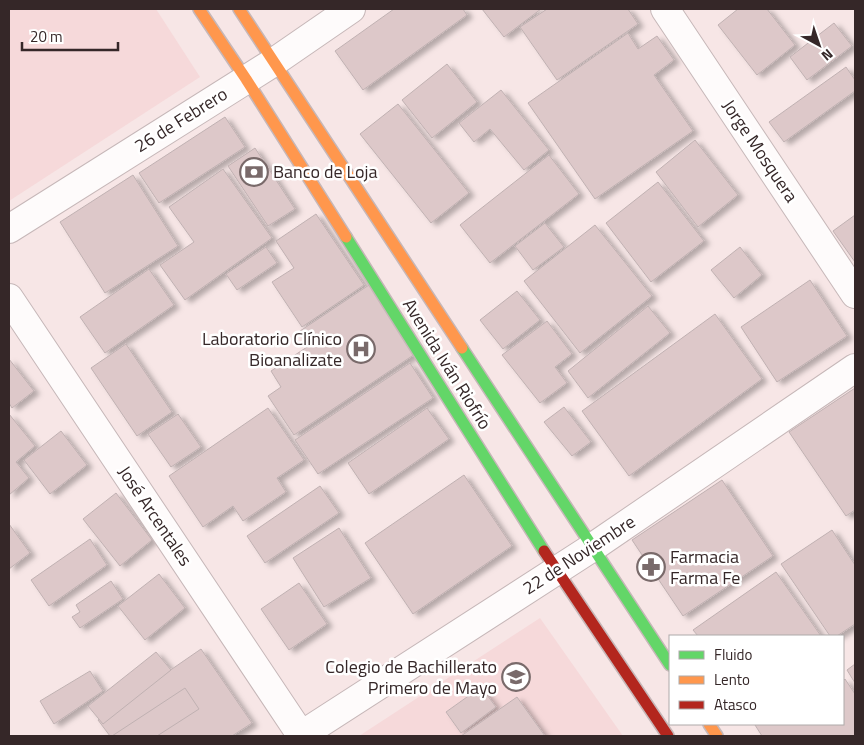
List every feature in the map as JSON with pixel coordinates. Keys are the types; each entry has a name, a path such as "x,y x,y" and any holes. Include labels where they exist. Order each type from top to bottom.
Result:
{"main road":[{"name":"Avenida Iván Riofrío","path":"199,9 246,79 556,570 668,736"},
{"name":"Avenida Iván Riofrío","path":"238,9 669,663"},
{"path":"710,725 718,736"}],"street":[{"name":"26 de Febrero","path":"9,229 274,62 352,9"},
{"name":"Jorge Mosquera","path":"665,9 855,294"},
{"name":"José Arcentales","path":"9,298 300,736"},
{"name":"22 de Noviembre","path":"300,736 592,547 855,368"}],"shaded area":[{"path":"9,9 156,9 200,77 9,201"},
{"name":"Colegio de Bachillerato Primero de Mayo","path":"540,618 623,736 359,736"}],"building":[{"path":"394,9 463,9 467,15 363,90 335,51"},
{"path":"482,9 541,9 504,37"},
{"path":"547,9 628,9 638,24 557,80 520,27"},
{"path":"738,9 767,9 795,45 757,75 718,25"},
{"path":"834,23 852,46 807,80 790,57"},
{"path":"628,33 638,49 657,36 674,60 654,75 693,131 595,199 528,103"},
{"path":"447,64 477,102 432,138 402,100"},
{"path":"846,67 855,80 855,91 784,142 769,122"},
{"path":"501,90 549,150 524,170 490,129 474,142 459,123"},
{"path":"398,104 469,193 431,223 360,134"},
{"path":"225,117 245,147 159,203 139,173"},
{"path":"695,140 738,195 698,227 656,172"},
{"path":"255,148 295,209 268,226 228,166"},
{"path":"549,155 579,194 490,263 460,225"},
{"path":"223,169 272,238 185,300 160,265 194,242 169,207"},
{"path":"133,175 178,246 105,293 60,222"},
{"path":"658,182 704,241 651,282 606,223"},
{"path":"316,214 364,285 302,327 272,282 294,268 276,241"},
{"path":"855,215 855,262 833,231"},
{"path":"545,223 564,247 533,270 515,246"},
{"path":"595,225 652,296 580,353 524,281"},
{"path":"266,247 277,263 237,290 226,274"},
{"path":"740,247 762,275 734,298 711,270"},
{"path":"149,269 174,305 105,353 80,317"},
{"path":"810,280 847,336 777,382 741,327"},
{"path":"372,283 418,352 294,435 268,396 281,387 271,371 310,345 300,331"},
{"path":"517,291 540,320 503,349 480,320"},
{"path":"648,306 670,333 588,398 568,371"},
{"path":"715,314 762,379 629,476 582,411"},
{"path":"547,321 572,354 555,367 567,383 540,403 502,355"},
{"path":"126,344 172,412 137,436 91,368"},
{"path":"9,359 34,391 12,408 9,403"},
{"path":"410,363 433,398 318,474 295,440"},
{"path":"855,388 855,510 846,516 789,432"},
{"path":"564,407 591,442 572,456 544,422"},
{"path":"268,408 304,460 277,478 286,492 243,521 233,506 203,527 169,476"},
{"path":"427,408 449,439 369,494 348,463"},
{"path":"9,414 35,446 16,462 29,478 9,495"},
{"path":"178,414 201,447 171,467 148,434"},
{"path":"61,431 87,465 50,494 24,460"},
{"path":"464,475 512,546 413,614 365,543"},
{"path":"722,480 773,556 683,616 632,540"},
{"path":"320,486 339,513 265,563 247,536"},
{"path":"116,493 152,540 120,566 83,519"},
{"path":"9,524 30,553 9,569"},
{"path":"339,528 371,578 324,607 293,558"},
{"path":"832,530 855,565 855,624 838,635 829,635 781,564"},
{"path":"90,539 107,565 49,606 31,580"},
{"path":"776,572 820,635 697,635 693,630"},
{"path":"159,574 185,608 145,640 118,606"},
{"path":"111,581 123,599 80,628 72,617 80,612 76,605"},
{"path":"299,583 327,624 289,650 261,609"},
{"path":"201,649 252,723 232,736 110,736 98,720"},
{"path":"156,652 171,670 103,724 88,706"},
{"path":"855,664 855,683 847,670"},
{"path":"90,671 103,691 54,724 40,701"},
{"path":"844,680 855,694 855,736 762,736 755,725 844,725"},
{"path":"481,687 496,707 461,733 446,712"},
{"path":"185,688 199,709 157,736 112,736"},
{"path":"517,697 545,736 461,736"}],"traffic: fast":[{"path":"346,237 544,551"},
{"path":"462,348 669,663"}],"traffic: slow":[{"path":"199,9 246,79 346,237"},
{"path":"239,9 462,348"},
{"path":"710,725 717,736"}],"traffic: jam":[{"path":"544,551 668,736"}],"place":[{"name":"Banco de Loja","path":"254,172"},
{"name":"Laboratorio Clínico Bioanalizate","path":"361,349"},
{"name":"Farmacia Farma Fe","path":"651,567"},
{"name":"Colegio de Bachillerato Primero de Mayo","path":"516,677"}]}
